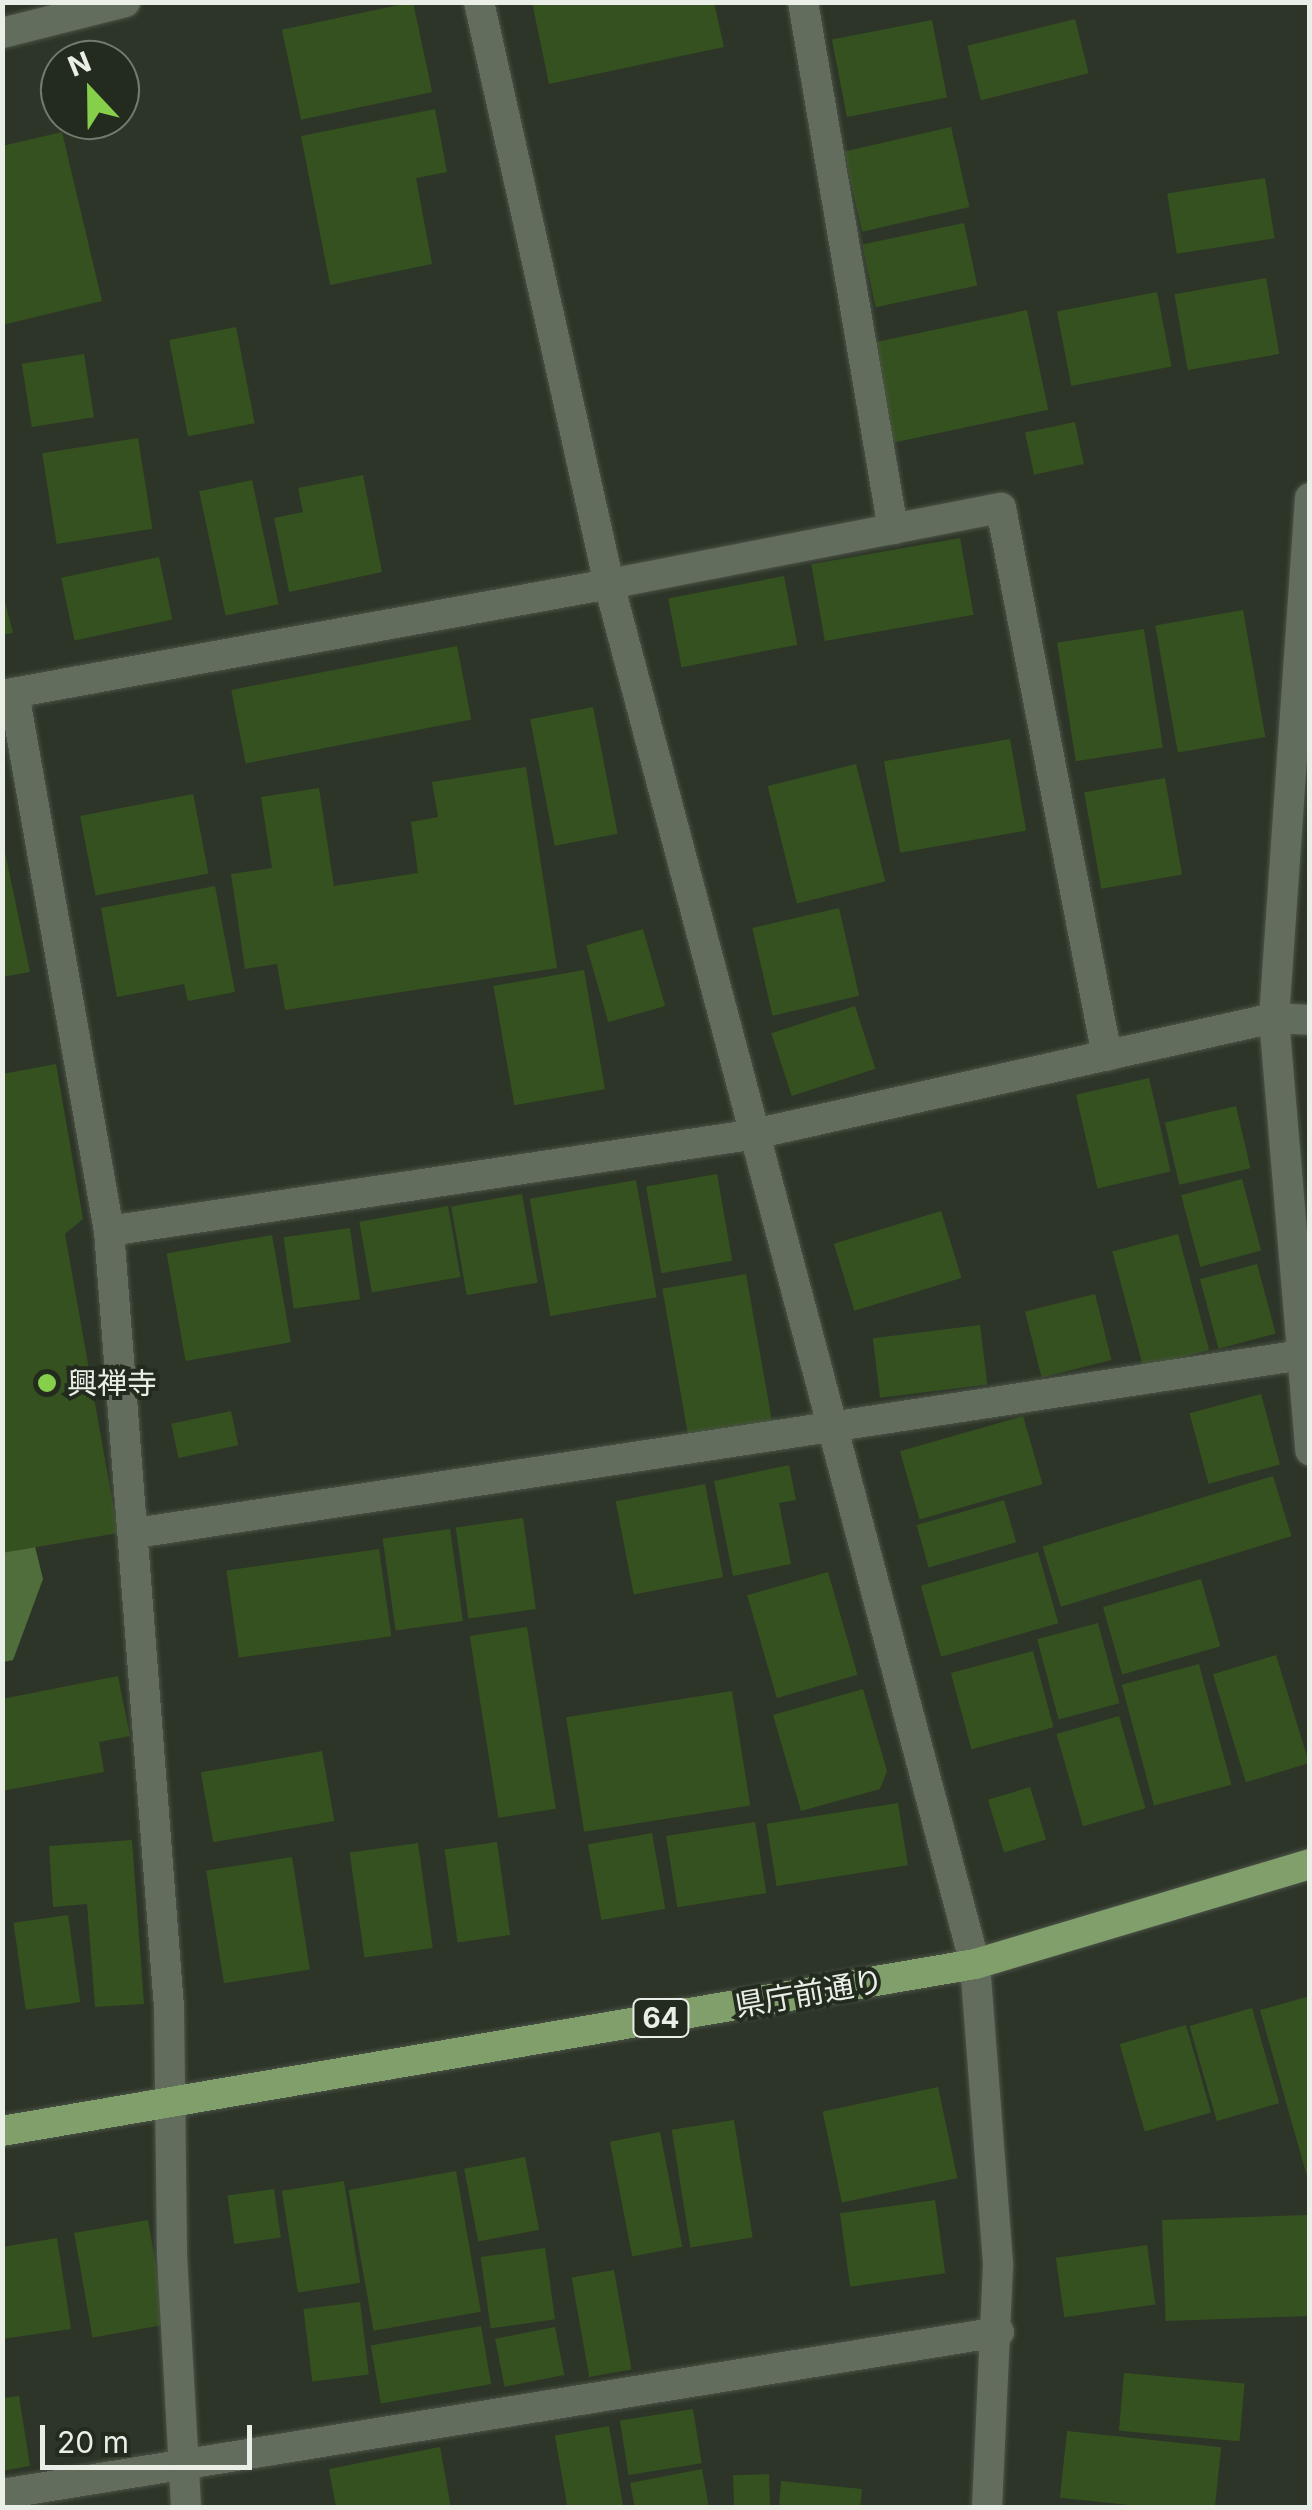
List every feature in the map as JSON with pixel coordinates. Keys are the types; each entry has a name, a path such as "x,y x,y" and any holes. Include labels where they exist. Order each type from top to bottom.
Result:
{"main road":[{"name":"県庁前通り","path":"2,2131 976,1964 1310,1864"}],"street":[{"path":"2,32 125,2"},
{"path":"479,2 609,584 750,1135 976,1964 999,2332 987,2508"},
{"path":"803,2 893,530"},
{"path":"1310,498 1274,1018 1310,1452"},
{"path":"186,2508 181,2464 168,2104 169,2008 136,1533 108,1231 8,694 1002,508 1107,1056"},
{"path":"108,1231 750,1135 1274,1018 1310,1020"},
{"path":"136,1533 1302,1356"},
{"path":"2,2494 999,2332"}],"green space":[{"path":"3,1501 24,1502 43,1579 13,1660 3,1662"}],"building":[{"path":"413,2 432,92 301,120 282,30"},
{"path":"532,2 714,2 724,47 549,84"},
{"path":"1075,19 1089,73 981,100 967,46"},
{"path":"932,20 947,98 847,117 832,39"},
{"path":"435,109 447,172 416,178 432,264 330,285 301,136"},
{"path":"951,127 969,207 862,232 844,152"},
{"path":"40,137 64,140 102,301 2,325 2,146"},
{"path":"1265,178 1275,238 1177,254 1167,193"},
{"path":"964,223 977,286 876,307 862,245"},
{"path":"1266,278 1279,354 1188,370 1174,294"},
{"path":"1157,292 1172,367 1071,386 1057,311"},
{"path":"1027,310 1048,410 892,443 870,343"},
{"path":"236,327 255,423 188,436 169,340"},
{"path":"84,354 94,417 32,427 22,364"},
{"path":"1075,422 1084,464 1034,475 1025,433"},
{"path":"138,438 152,529 57,544 42,453"},
{"path":"363,475 382,572 289,592 274,518 303,512 298,488"},
{"path":"252,480 278,604 226,615 199,491"},
{"path":"960,538 974,615 825,641 811,564"},
{"path":"159,557 172,620 74,640 61,578"},
{"path":"784,576 797,645 682,667 668,599"},
{"path":"2,590 13,633 2,635"},
{"path":"1243,610 1265,737 1178,752 1155,625"},
{"path":"1144,629 1163,748 1076,761 1057,643"},
{"path":"457,646 471,720 246,764 231,690"},
{"path":"593,707 618,834 555,846 530,719"},
{"path":"1010,739 1026,831 900,853 884,761"},
{"path":"856,764 885,881 797,903 768,786"},
{"path":"526,767 557,968 285,1010 277,964 245,969 231,874 272,868 261,797 319,788 334,886 418,873 411,822 438,817 432,782"},
{"path":"1165,778 1182,875 1101,889 1084,792"},
{"path":"193,794 208,874 96,895 80,816"},
{"path":"2,838 30,972 2,977"},
{"path":"215,886 235,992 188,1001 184,984 117,997 101,908"},
{"path":"839,908 859,996 773,1016 752,928"},
{"path":"643,929 665,1006 608,1022 586,945"},
{"path":"584,970 605,1089 514,1105 493,986"},
{"path":"855,1006 875,1069 792,1096 771,1033"},
{"name":"興禅寺","path":"56,1064 83,1219 65,1234 118,1533 2,1553 2,1074"},
{"path":"1149,1078 1171,1172 1098,1188 1076,1095"},
{"path":"1236,1106 1250,1168 1179,1185 1165,1122"},
{"path":"717,1174 732,1261 661,1273 646,1187"},
{"path":"1242,1179 1261,1250 1200,1267 1181,1195"},
{"path":"636,1180 657,1297 550,1316 530,1199"},
{"path":"522,1194 538,1283 467,1295 451,1207"},
{"path":"448,1206 461,1277 372,1293 359,1222"},
{"path":"941,1211 961,1278 854,1311 834,1244"},
{"path":"350,1228 360,1299 294,1309 284,1237"},
{"path":"1178,1234 1209,1350 1143,1368 1112,1252"},
{"path":"272,1235 291,1342 186,1361 167,1254"},
{"path":"1257,1264 1276,1334 1219,1349 1200,1279"},
{"path":"746,1274 772,1421 688,1435 662,1289"},
{"path":"1095,1294 1111,1360 1042,1377 1025,1311"},
{"path":"980,1325 987,1385 880,1398 873,1338"},
{"path":"1261,1394 1280,1465 1208,1484 1190,1413"},
{"path":"231,1411 238,1445 179,1458 171,1424"},
{"path":"1023,1416 1043,1484 920,1520 900,1451"},
{"path":"789,1465 796,1500 779,1503 791,1564 733,1576 714,1481"},
{"path":"1273,1476 1291,1536 1061,1607 1043,1546"},
{"path":"705,1484 723,1577 634,1595 616,1501"},
{"path":"1004,1500 1016,1542 929,1567 917,1525"},
{"path":"523,1518 536,1609 468,1619 456,1527"},
{"path":"450,1529 463,1621 396,1631 383,1538"},
{"path":"379,1549 391,1636 239,1658 226,1570"},
{"path":"1038,1552 1058,1623 941,1657 921,1586"},
{"path":"828,1572 857,1675 777,1698 747,1595"},
{"path":"1201,1579 1220,1646 1122,1674 1103,1607"},
{"path":"1098,1623 1119,1703 1059,1719 1037,1639"},
{"path":"527,1627 556,1809 498,1818 470,1636"},
{"path":"1033,1651 1053,1727 971,1749 951,1673"},
{"path":"1276,1655 1309,1763 1246,1782 1213,1674"},
{"path":"1199,1664 1231,1785 1154,1805 1122,1685"},
{"path":"118,1676 130,1736 99,1742 104,1772 2,1791 2,1699"},
{"path":"863,1689 887,1771 880,1789 801,1811 773,1715"},
{"path":"732,1691 750,1806 584,1832 566,1717"},
{"path":"1119,1716 1145,1808 1083,1826 1057,1734"},
{"path":"322,1751 334,1821 213,1842 201,1772"},
{"path":"1030,1787 1046,1840 1004,1852 988,1800"},
{"path":"898,1803 908,1865 776,1886 767,1824"},
{"path":"755,1822 766,1893 677,1907 666,1836"},
{"path":"652,1833 665,1909 601,1920 588,1844"},
{"path":"132,1840 144,2004 95,2007 87,1904 53,1907 49,1846"},
{"path":"497,1842 510,1935 458,1942 445,1849"},
{"path":"418,1843 433,1948 364,1958 350,1853"},
{"path":"292,1857 310,1970 224,1983 206,1871"},
{"path":"68,1915 80,2002 26,2010 14,1923"},
{"path":"1310,1996 1310,2180 1308,2180 1260,2010"},
{"path":"1252,2008 1279,2103 1217,2121 1190,2026"},
{"path":"1186,2025 1211,2112 1145,2131 1120,2044"},
{"path":"938,2087 957,2178 842,2203 823,2112"},
{"path":"734,2120 753,2238 690,2247 672,2130"},
{"path":"660,2132 682,2247 632,2257 610,2142"},
{"path":"525,2157 539,2230 478,2241 464,2169"},
{"path":"456,2171 481,2312 373,2331 349,2190"},
{"path":"344,2181 360,2283 298,2293 282,2191"},
{"path":"274,2189 281,2238 234,2244 227,2196"},
{"path":"935,2200 945,2273 850,2287 840,2213"},
{"path":"1307,2215 1310,2316 1166,2321 1162,2220"},
{"path":"148,2220 166,2324 93,2337 74,2233"},
{"path":"57,2238 71,2329 2,2339 2,2247"},
{"path":"1147,2245 1155,2304 1064,2317 1056,2258"},
{"path":"545,2248 555,2319 491,2328 481,2257"},
{"path":"614,2270 632,2369 589,2377 572,2277"},
{"path":"360,2302 369,2374 312,2381 303,2309"},
{"path":"481,2326 491,2384 381,2404 371,2345"},
{"path":"555,2327 564,2375 504,2387 495,2339"},
{"path":"1124,2373 1245,2384 1239,2441 1119,2431"},
{"path":"19,2396 30,2466 2,2471 2,2398"},
{"path":"693,2409 702,2463 629,2475 620,2421"},
{"path":"609,2426 623,2508 568,2508 555,2436"},
{"path":"1067,2431 1221,2447 1215,2508 1159,2508 1060,2498"},
{"path":"440,2447 451,2508 336,2508 329,2469"},
{"path":"702,2469 709,2508 635,2508 630,2483"},
{"path":"769,2474 770,2508 734,2508 733,2475"},
{"path":"781,2481 862,2489 860,2508 779,2508"}],"place":[{"name":"興禅寺","path":"47,1383"}]}
